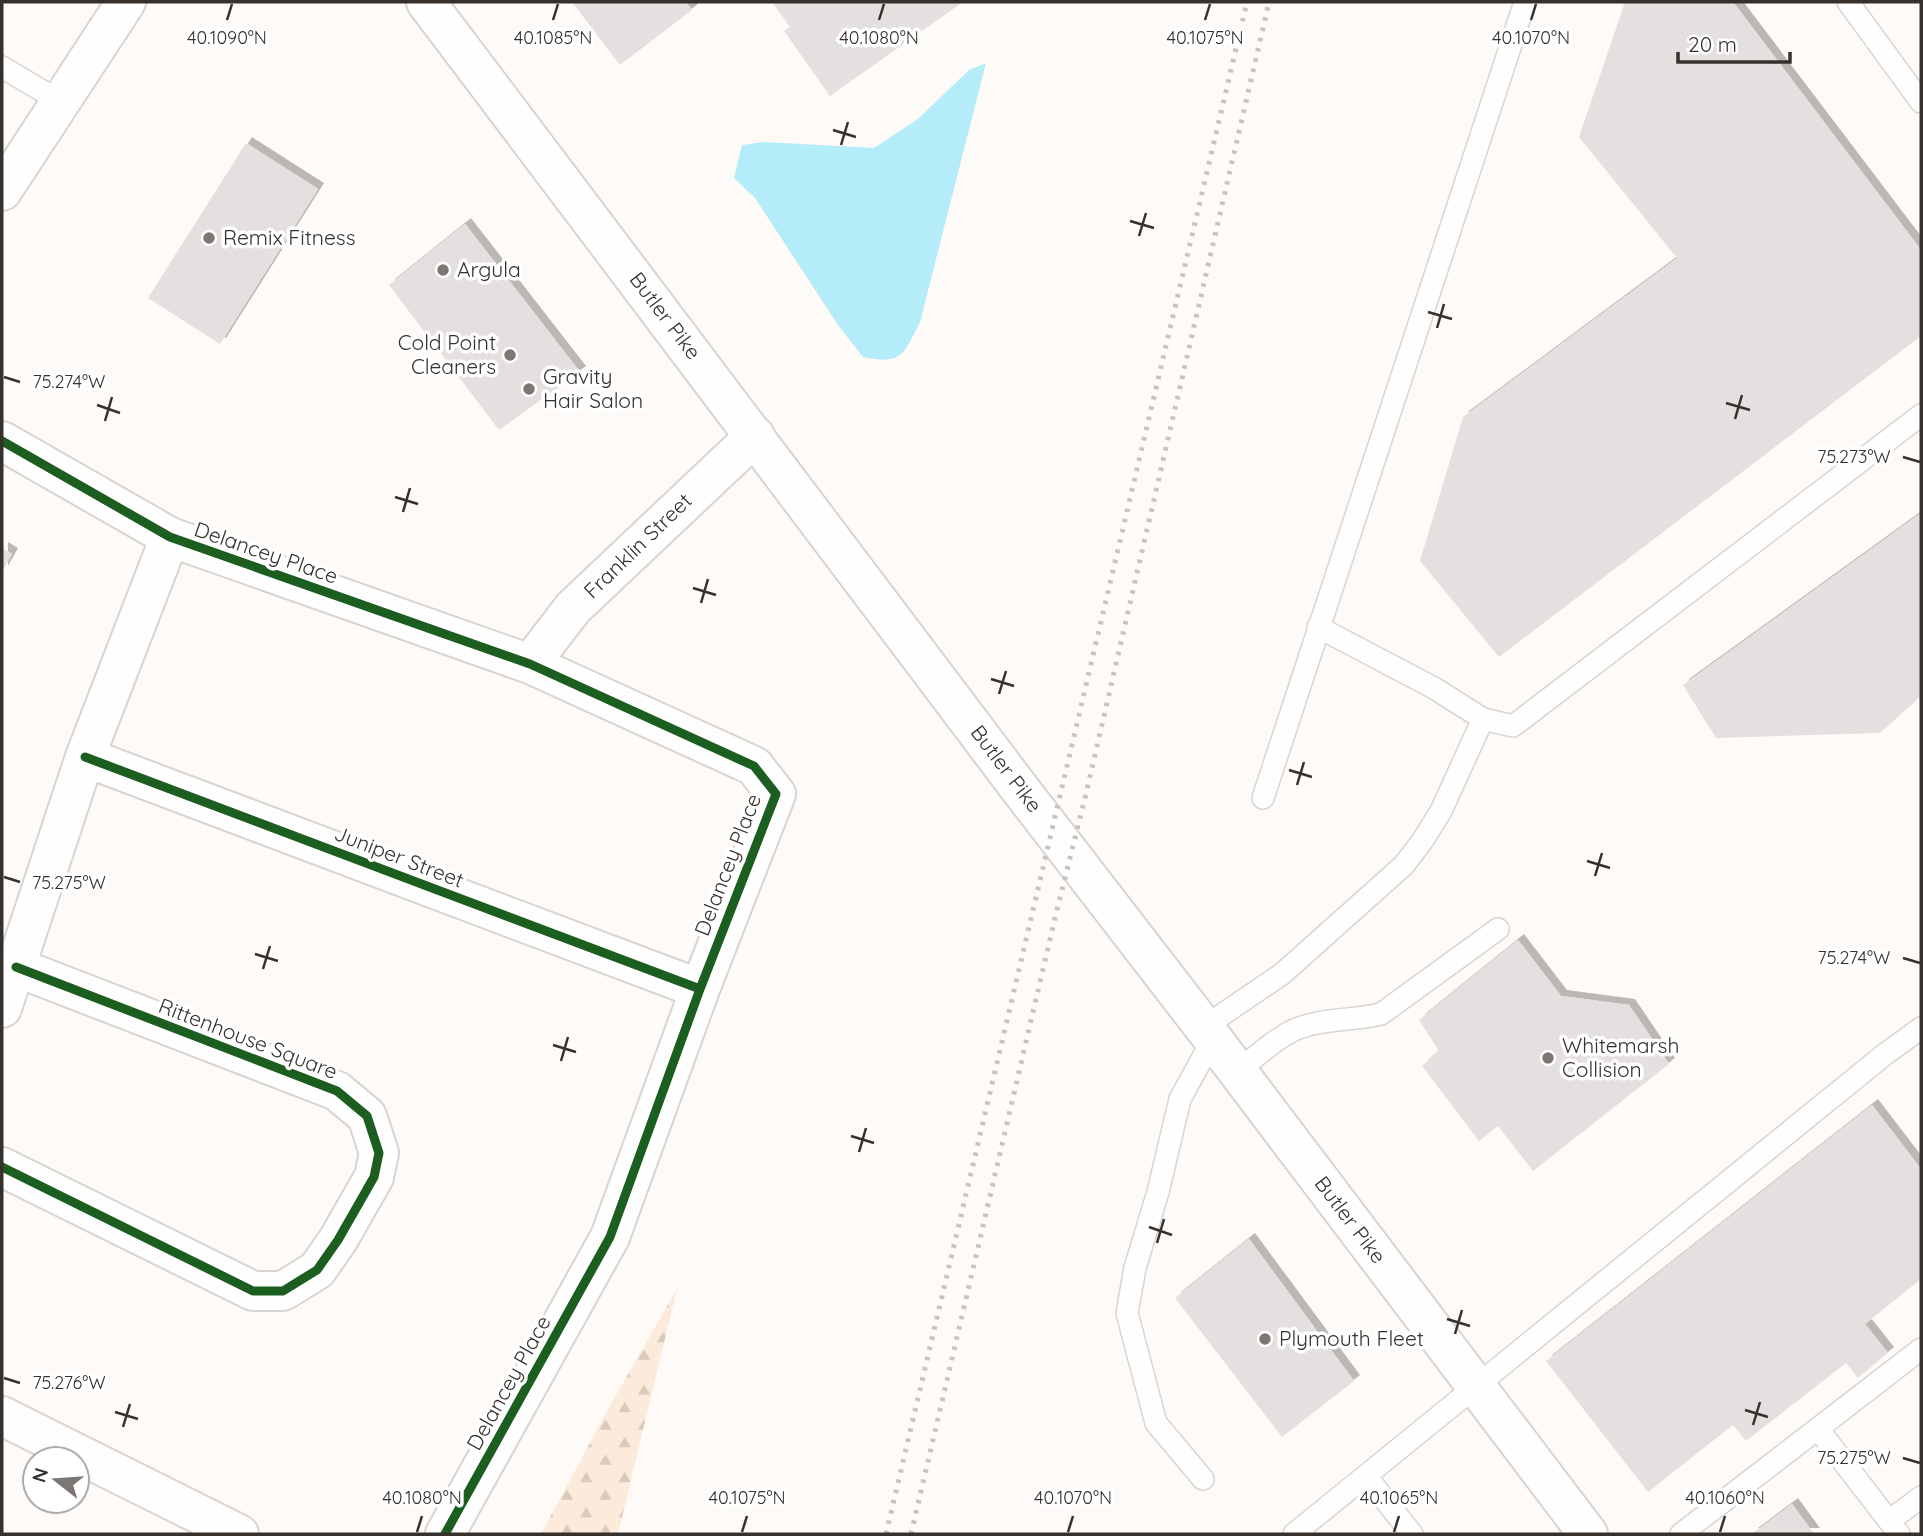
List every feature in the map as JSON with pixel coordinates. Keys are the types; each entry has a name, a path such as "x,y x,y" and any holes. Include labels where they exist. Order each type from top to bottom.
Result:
{"street":[{"path":"5,174 61,102 126,2"},
{"name":"Butler Pike","path":"426,2 1588,1534"},
{"name":"Franklin Street","path":"530,664 573,608 755,436"},
{"name":"Delancey Place","path":"2,441 170,537 530,664 754,765 776,794 700,989 610,1237 445,1534"},
{"name":"Delancey Place","path":"2,1008 85,757 170,537"},
{"name":"Juniper Street","path":"85,757 700,989"},
{"name":"Rittenhouse Square","path":"2,1167 253,1291 282,1291 317,1270 374,1177 379,1153 367,1116 337,1091 16,967"},
{"path":"2,1416 239,1534"}],"lane":[{"path":"1263,798 1525,2"},
{"path":"1848,2 1921,102"},
{"path":"2,67 61,102"},
{"path":"1318,627 1434,688 1483,719 1513,726 1921,415"},
{"path":"1203,1479 1156,1423 1127,1314 1135,1268 1158,1192 1180,1099 1209,1033 1282,974 1404,865 1441,811 1483,719"},
{"path":"1237,1071 1290,1032 1325,1022 1381,1014 1498,929"},
{"path":"1294,1534 1476,1386 1540,1338 1873,1064 1921,1028"},
{"path":"1681,1534 1921,1349"},
{"path":"1818,1429 1894,1527 1921,1497"},
{"path":"1366,1476 1412,1534"}],"green space":[{"path":"677,1289 618,1534 541,1534 607,1411"}],"water":[{"path":"986,63 920,322 910,343 900,355 886,360 863,357 838,325 755,198 734,178 742,145 764,142 874,148 918,119 969,70"}],"building":[{"path":"572,2 686,2 692,10 620,65"},
{"path":"772,2 963,2 830,96 784,31 790,27"},
{"path":"1625,2 1733,2 1921,250 1921,336 1499,657 1420,561 1463,417 1677,258 1579,137"},
{"path":"246,143 318,189 220,344 148,298"},
{"path":"465,224 580,372 499,430 389,285"},
{"path":"1921,513 1921,696 1880,733 1716,738 1683,685"},
{"path":"2,548 12,554 2,572"},
{"name":"Whitemarsh Collision","path":"1518,940 1561,996 1629,1005 1669,1064 1533,1171 1498,1126 1479,1141 1422,1066 1439,1051 1419,1020"},
{"path":"1872,1105 1921,1169 1921,1279 1865,1324 1888,1353 1858,1378 1846,1363 1746,1441 1733,1425 1648,1492 1546,1361"},
{"name":"Plymouth Fleet","path":"1249,1239 1354,1381 1282,1437 1175,1298"},
{"path":"1792,1504 1814,1534 1752,1534"}],"railway":[{"path":"886,1534 1247,2"},
{"path":"911,1534 1269,2"}],"cycle path":[{"path":"2,441 170,537 530,664 754,766 776,794 700,989 610,1237 445,1534"},
{"path":"85,757 700,989"},
{"path":"2,1167 253,1291 283,1291 317,1270 338,1240 374,1177 379,1153 367,1116 337,1091 16,967"}],"place":[{"name":"Remix Fitness","path":"209,238"},
{"name":"Argula","path":"443,270"},
{"name":"Cold Point Cleaners","path":"510,355"},
{"name":"Gravity Hair Salon","path":"529,389"},
{"name":"Whitemarsh Collision","path":"1548,1058"},
{"name":"Plymouth Fleet","path":"1265,1339"}]}
